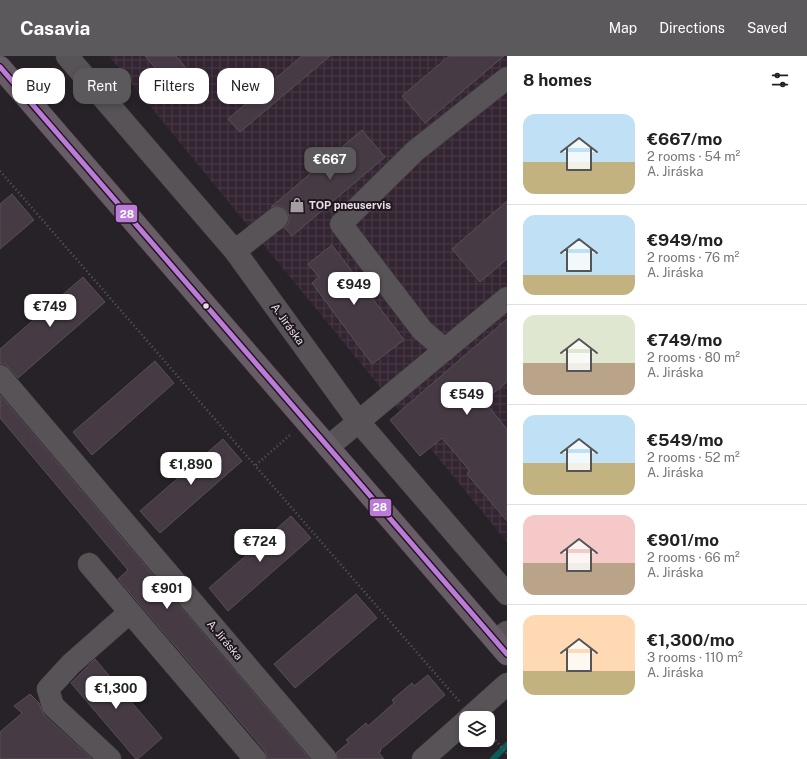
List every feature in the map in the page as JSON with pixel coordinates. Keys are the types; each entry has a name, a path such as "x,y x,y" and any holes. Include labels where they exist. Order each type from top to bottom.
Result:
{"main road":[{"path":"0,67 328,447 503,643"}],"street":[{"name":"A. Jiráska","path":"67,56 234,251 358,421 507,594"},
{"path":"445,350 422,330 341,224 415,151 507,78"},
{"path":"234,251 276,218"},
{"path":"328,447 507,298"},
{"name":"A. Jiráska","path":"0,376 326,759"},
{"path":"89,564 255,759"},
{"path":"110,759 53,706 48,689 71,664 130,612"},
{"path":"477,711 507,684"},
{"path":"423,759 459,727"}],"path":[{"path":"0,171 463,711"},
{"path":"495,739 507,754"}],"shaded area":[{"path":"109,56 507,56 507,542 148,104 209,104 209,68 139,68 139,93 131,83 131,68 119,68"}],"building":[{"path":"145,56 176,56 186,68 155,68"},
{"path":"302,56 330,56 274,103 274,80"},
{"path":"449,56 504,56 425,123 402,96"},
{"path":"246,104 273,104 240,132 228,119"},
{"path":"362,130 385,157 292,236 285,228 289,222 287,211 281,206 271,207"},
{"path":"12,194 34,220 0,249 0,204"},
{"path":"507,201 507,259 480,282 452,249"},
{"path":"332,245 404,340 372,364 312,283 319,277 308,264"},
{"path":"83,277 105,302 18,378 5,364 0,364 0,349"},
{"path":"507,319 507,382 484,401 507,429 507,521 467,474 470,471 442,438 420,456 390,420"},
{"path":"155,361 174,383 92,455 73,432"},
{"path":"0,395 310,759 267,759 265,751 118,579 128,570 0,418"},
{"path":"223,439 242,461 160,533 140,511"},
{"path":"291,516 311,538 228,611 209,588"},
{"path":"356,594 377,618 295,688 274,664"},
{"path":"95,659 162,738 138,759 136,759 71,683"},
{"path":"428,675 445,695 380,750 381,751 379,753 384,759 338,759 336,753 349,742 346,740 366,723 368,726 394,703 392,700 412,683 414,686"},
{"path":"30,694 39,703 44,715 92,759 0,759 0,732 22,713 14,706"}],"waterway":[{"path":"493,759 507,745"}],"transit line":[{"name":"28","path":"0,67 507,654"}],"place":[{"name":"TOP pneuservis","path":"297,205"}]}
